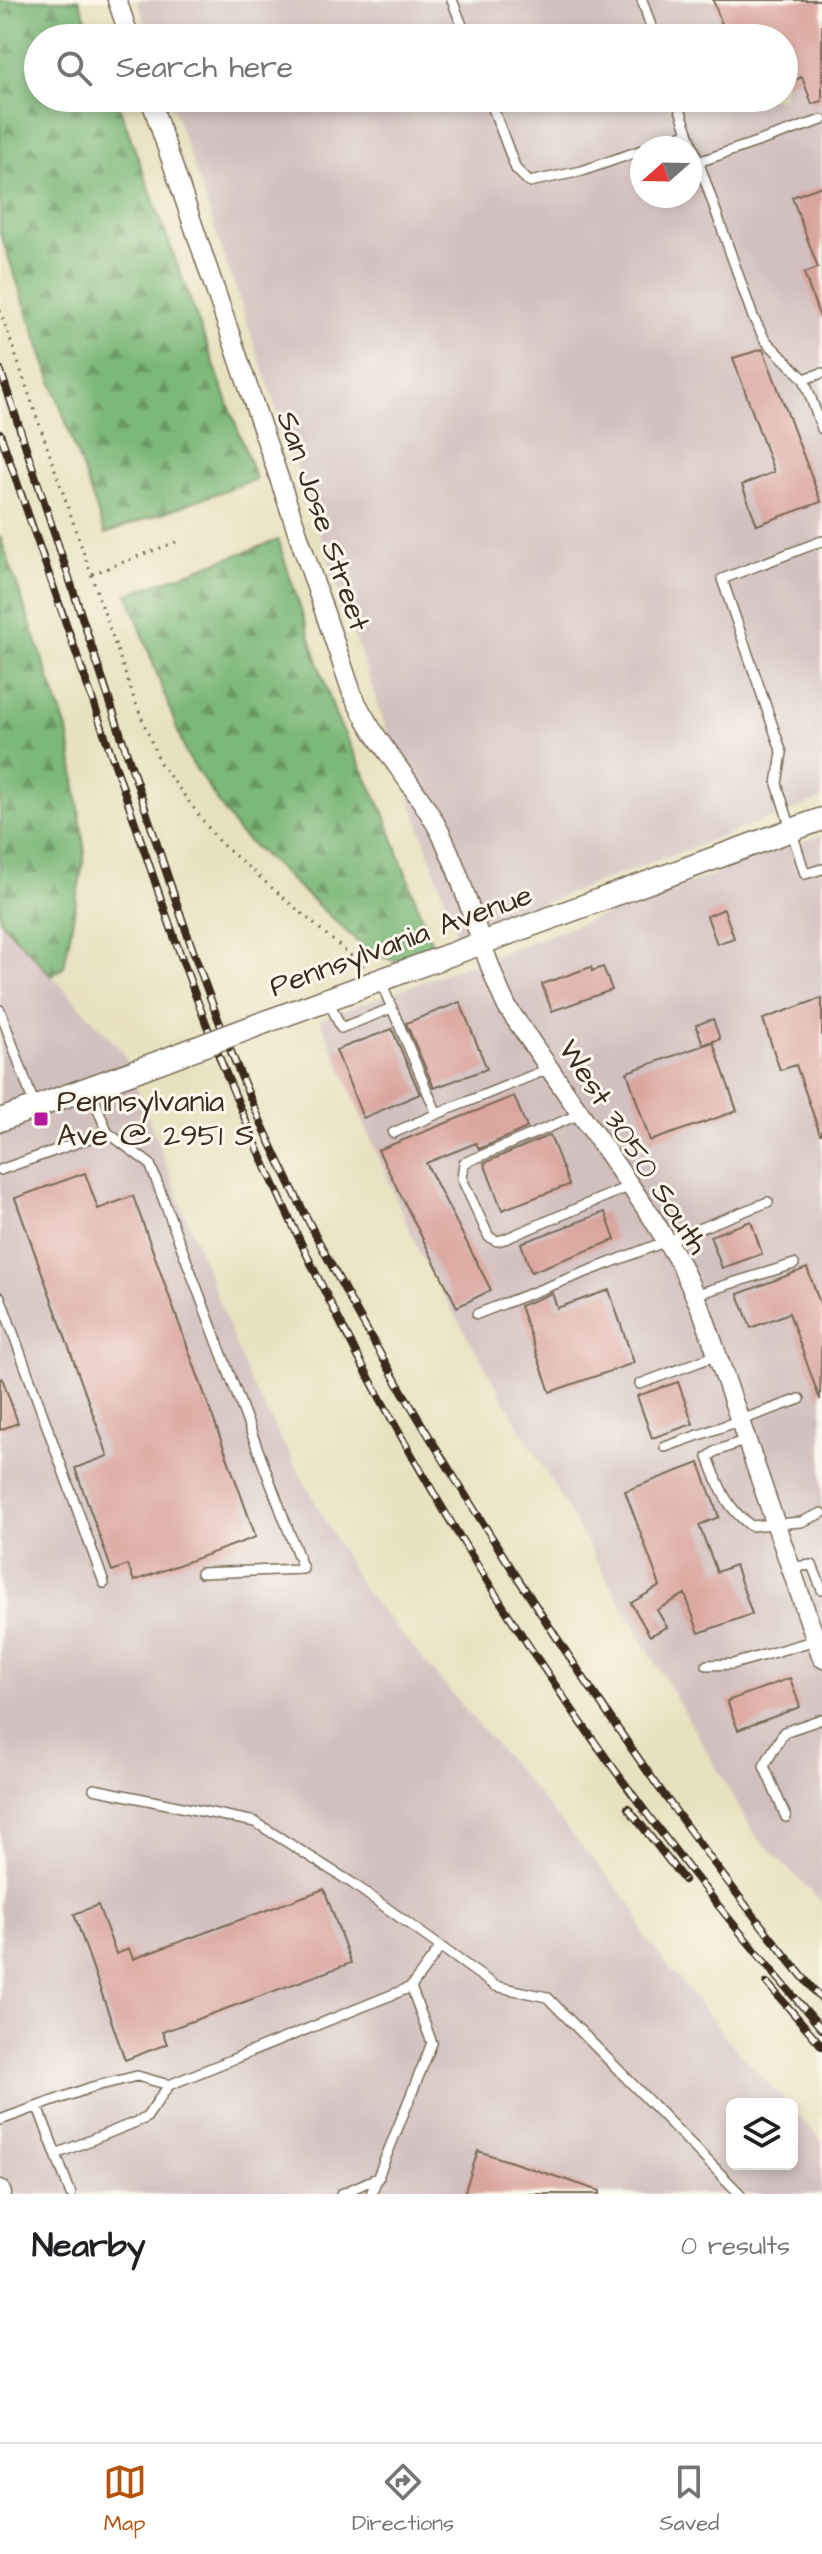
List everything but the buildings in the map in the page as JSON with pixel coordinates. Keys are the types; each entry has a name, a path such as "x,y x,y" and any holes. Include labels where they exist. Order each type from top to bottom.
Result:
{"street":[{"path":"117,0 125,24"},
{"name":"San Jose Street","path":"155,112 352,693 362,716 442,836 481,944"},
{"name":"Pennsylvania Avenue","path":"0,1120 822,819"},
{"name":"West 3050 South","path":"481,944 507,1007 666,1241 694,1295 819,1649"}],"lane":[{"path":"452,0 461,24"},
{"path":"642,0 650,24"},
{"path":"494,112 516,169 529,182 582,171 630,154"},
{"path":"681,112 689,136"},
{"path":"702,161 822,120"},
{"path":"680,136 688,133"},
{"path":"702,173 753,317 765,340 804,379 822,429"},
{"path":"804,379 822,373"},
{"path":"822,541 722,579 782,753 777,784 790,831 805,874 822,869"},
{"path":"380,980 437,1114"},
{"path":"328,999 341,1028 392,1008"},
{"path":"0,1010 35,1107"},
{"path":"393,1133 548,1069"},
{"path":"90,1087 107,1132 150,1164 303,1569 201,1573"},
{"path":"580,1114 464,1163 462,1179 489,1237 505,1239 630,1186"},
{"path":"0,1170 107,1132"},
{"path":"477,1314 768,1202"},
{"path":"694,1295 794,1264"},
{"path":"0,1297 104,1583"},
{"path":"640,1384 717,1355"},
{"path":"665,1447 800,1399"},
{"path":"746,1440 708,1457 727,1505 738,1517 751,1526 776,1525 801,1522 822,1513"},
{"path":"791,1567 812,1565 822,1590"},
{"path":"707,1665 733,1664 819,1649"},
{"path":"786,1817 764,1766 784,1732 822,1719"},
{"path":"94,1789 255,1822 352,1883 495,1986 547,1997 740,2194"},
{"path":"56,2154 146,2118 169,2085 411,1987 440,1948"},
{"path":"371,2194 432,2043 411,1987"},
{"path":"0,2120 137,2076 169,2085"},
{"path":"38,2107 71,2194"},
{"path":"341,2194 379,2177"}],"path":[{"path":"0,310 133,696 160,763 219,842 380,980"},
{"path":"92,574 176,542"}],"shaded area":[{"path":"137,0 822,0 822,799 457,935 175,112 798,112 798,24 145,24"},
{"path":"822,835 822,1903 755,1835 419,1252 320,1019"},
{"path":"0,920 123,1052 249,1380 362,1588 637,1911 643,1935 736,2049 782,2098 726,2098 726,2170 798,2170 798,2115 822,2141 822,2194 0,2194"}],"green space":[{"path":"0,0 79,0 88,24 24,24 24,112 121,112 256,479 105,534 0,233"},
{"path":"0,536 69,736 85,853 64,967 52,976 0,920"},
{"path":"278,540 336,717 384,813 433,948 395,961 370,953 238,832 186,754 128,594"}],"railway":[{"path":"0,369 208,992 249,1095 308,1221 409,1403 554,1634 702,1847 822,2000"},
{"path":"0,433 201,1010 284,1206 346,1333 413,1457 485,1578 562,1695 644,1810 731,1921 822,2029"},
{"path":"628,1808 684,1880"},
{"path":"767,1983 822,2046"}],"place":[{"name":"Pennsylvania Ave @ 2951 S","path":"41,1119"}]}
